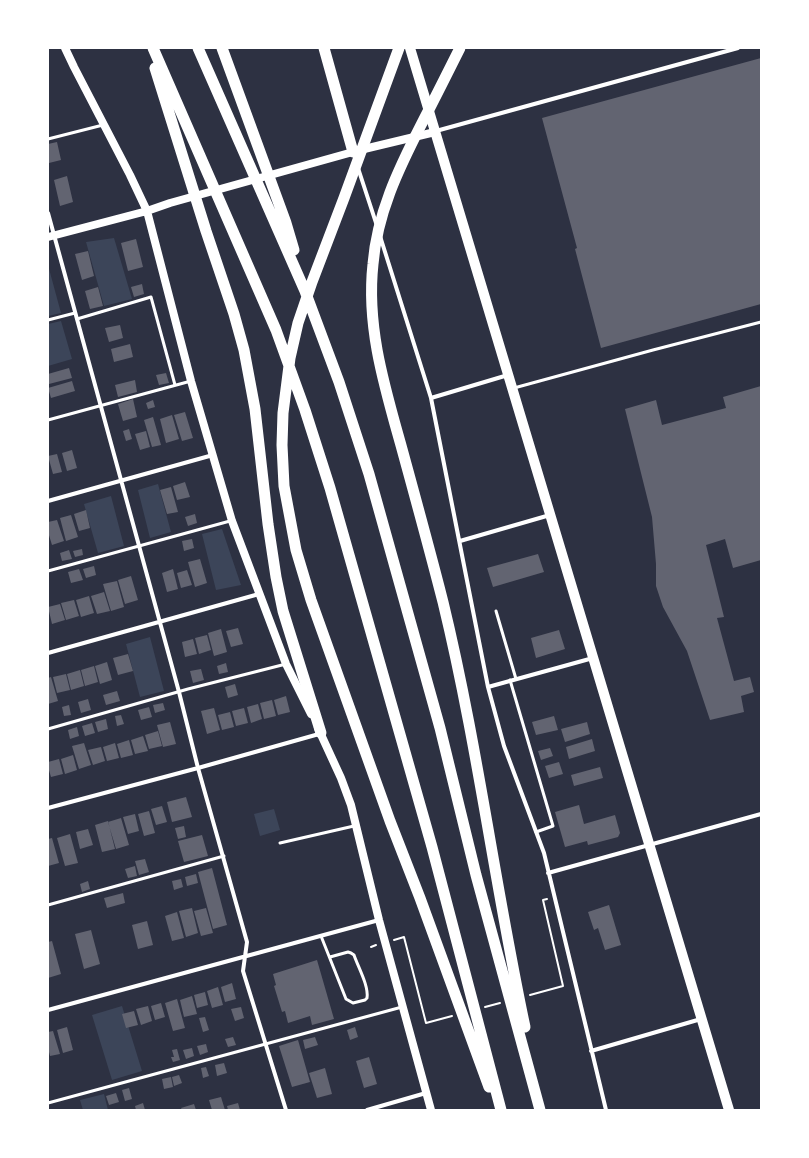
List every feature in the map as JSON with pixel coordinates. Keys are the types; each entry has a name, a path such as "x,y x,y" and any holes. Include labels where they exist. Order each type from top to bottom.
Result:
{"highway":[{"path":"149,48 206,231 234,314 244,350 255,409 277,583 283,612 321,733"},
{"path":"153,48 276,330 306,410 332,495 432,848 502,1110"},
{"path":"198,48 305,291 340,382 369,474 440,728 476,875 541,1110"},
{"path":"222,48 286,223 305,291"},
{"path":"324,48 353,152"},
{"path":"400,48 298,323 290,358 283,412 282,445 284,486 296,550 309,594 390,821 423,905 497,1110"},
{"path":"460,48 404,158 388,195 375,243 372,279 372,313 378,360 441,595 471,732 513,970 541,1110"}],"main road":[{"path":"65,48 147,211 191,380 232,521 286,664 321,733 351,805 378,920 431,1110"},
{"path":"410,48 729,1110"},
{"path":"51,236 147,211 170,203 353,152 435,132"}],"street":[{"path":"435,132 738,48"},
{"path":"353,152 431,398 488,687 504,746 544,853 606,1110"},
{"path":"48,213 51,236 77,319 179,692 198,768 247,942 243,971 286,1110"},
{"path":"431,398 508,375"},
{"path":"48,501 213,455"},
{"path":"460,541 550,514"},
{"path":"48,653 259,594"},
{"path":"488,687 593,658"},
{"path":"48,808 321,733"},
{"path":"548,873 650,846 761,814"},
{"path":"48,1010 378,920"},
{"path":"591,1051 702,1019"},
{"path":"367,1110 426,1093"}],"lane":[{"path":"48,139 103,125"},
{"path":"77,319 151,298 175,385"},
{"path":"48,320 75,313"},
{"path":"512,388 761,322"},
{"path":"48,420 191,380"},
{"path":"48,571 232,521"},
{"path":"496,611 516,679"},
{"path":"48,729 286,664"},
{"path":"510,680 553,826 536,832"},
{"path":"280,843 356,826"},
{"path":"48,905 224,856"},
{"path":"321,936 346,999 353,1003 365,1000 368,994 354,955 348,952 330,958"},
{"path":"48,1103 402,1007"}],"path":[{"path":"525,996 563,986 552,938"},
{"path":"411,964 426,1023 457,1015"},
{"path":"480,1009 503,1002"}],"shaded area":[{"path":"114,238 132,299 104,306 86,242"},
{"path":"48,265 61,313 48,316"},
{"path":"61,321 72,359 48,366 48,324"},
{"path":"158,484 171,532 150,538 138,490"},
{"path":"111,496 124,546 98,553 84,504"},
{"path":"222,529 241,585 216,590 202,534"},
{"path":"150,637 164,691 140,697 126,644"},
{"path":"274,809 280,830 260,836 254,814"},
{"path":"122,1006 142,1071 112,1080 92,1015"},
{"path":"104,1094 108,1110 83,1110 80,1100"}],"building":[{"path":"761,58 761,304 601,348 575,249 577,248 542,118"},
{"path":"57,142 61,160 49,163 48,144"},
{"path":"67,176 73,202 60,206 54,180"},
{"path":"136,239 143,267 128,271 121,243"},
{"path":"88,251 94,276 82,280 75,254"},
{"path":"142,284 144,294 134,297 131,287"},
{"path":"98,287 103,306 90,309 85,291"},
{"path":"120,325 123,338 109,342 105,328"},
{"path":"130,344 133,357 114,362 111,349"},
{"path":"69,368 72,378 49,384 48,374"},
{"path":"166,373 169,383 159,385 156,375"},
{"path":"135,380 137,392 118,397 115,385"},
{"path":"72,381 75,391 51,398 48,388"},
{"path":"761,386 761,560 733,568 725,539 706,545 724,617 717,618 734,681 750,677 754,692 741,696 744,712 710,720 687,651 663,607 656,586 656,564 652,517 625,409 656,400 662,425 726,408 723,397"},
{"path":"133,399 137,417 123,421 118,404"},
{"path":"153,400 155,407 148,409 146,403"},
{"path":"185,412 193,438 182,441 174,415"},
{"path":"172,415 179,439 166,443 160,419"},
{"path":"153,417 161,445 152,447 144,420"},
{"path":"129,429 132,439 126,441 123,431"},
{"path":"146,431 150,447 140,450 135,434"},
{"path":"72,450 77,468 67,471 62,453"},
{"path":"57,454 62,472 53,474 48,456"},
{"path":"185,482 190,497 177,500 173,486"},
{"path":"171,487 178,512 167,514 160,490"},
{"path":"86,510 90,528 79,531 74,514"},
{"path":"195,514 197,523 188,526 185,517"},
{"path":"71,515 78,537 66,541 60,518"},
{"path":"57,520 64,541 52,545 48,532 48,522"},
{"path":"192,539 194,548 184,551 182,541"},
{"path":"82,549 83,555 75,557 73,551"},
{"path":"69,550 72,559 62,561 60,553"},
{"path":"538,554 544,572 493,587 487,568"},
{"path":"200,559 207,583 195,587 188,562"},
{"path":"94,566 96,575 86,578 83,569"},
{"path":"79,569 83,580 71,583 68,572"},
{"path":"173,569 178,589 167,592 162,573"},
{"path":"187,570 192,585 181,588 177,573"},
{"path":"131,576 138,600 125,604 118,580"},
{"path":"117,581 124,607 111,611 103,584"},
{"path":"104,592 110,611 97,614 91,596"},
{"path":"89,596 94,613 81,617 76,600"},
{"path":"74,600 79,616 66,620 61,603"},
{"path":"60,604 65,620 52,624 48,607"},
{"path":"238,628 243,644 231,647 226,631"},
{"path":"221,629 227,652 214,656 208,633"},
{"path":"559,630 565,649 536,658 531,638"},
{"path":"207,635 211,650 199,654 195,638"},
{"path":"193,639 197,654 185,657 182,642"},
{"path":"128,654 133,671 118,675 113,658"},
{"path":"107,662 112,680 100,684 95,666"},
{"path":"226,663 228,672 219,674 217,666"},
{"path":"94,666 98,682 85,686 81,670"},
{"path":"201,669 204,680 193,683 190,671"},
{"path":"80,670 84,686 71,690 67,674"},
{"path":"66,674 70,690 57,693 53,677"},
{"path":"51,677 58,701 48,704 48,678"},
{"path":"235,684 238,695 228,698 225,687"},
{"path":"117,691 120,701 106,705 103,695"},
{"path":"286,696 290,712 278,715 274,700"},
{"path":"88,699 91,710 81,713 78,702"},
{"path":"272,700 276,716 264,719 260,703"},
{"path":"163,703 165,710 155,713 153,705"},
{"path":"258,704 262,719 251,723 247,707"},
{"path":"69,705 71,715 64,716 62,707"},
{"path":"149,707 152,717 141,720 138,710"},
{"path":"214,708 220,730 207,734 201,711"},
{"path":"244,708 248,723 236,726 232,711"},
{"path":"230,712 234,727 222,730 218,715"},
{"path":"121,715 124,724 117,726 115,716"},
{"path":"554,716 558,730 536,735 532,722"},
{"path":"106,719 108,729 98,732 95,722"},
{"path":"170,722 176,744 163,747 157,725"},
{"path":"587,722 590,734 565,742 561,729"},
{"path":"92,723 95,733 85,736 82,726"},
{"path":"77,727 79,736 70,739 68,730"},
{"path":"158,731 162,746 149,749 145,735"},
{"path":"143,736 148,751 135,754 131,740"},
{"path":"592,739 595,751 569,759 566,747"},
{"path":"129,740 133,755 121,758 117,744"},
{"path":"84,743 91,765 79,769 72,746"},
{"path":"115,743 119,758 107,761 103,747"},
{"path":"101,747 105,761 93,765 88,750"},
{"path":"550,748 553,756 541,760 538,751"},
{"path":"73,755 77,770 65,774 61,759"},
{"path":"59,759 63,774 51,777 48,762"},
{"path":"559,762 563,774 549,778 545,766"},
{"path":"600,767 603,778 574,786 571,775"},
{"path":"186,797 192,817 172,822 167,802"},
{"path":"579,805 584,824 615,815 620,833 618,837 588,845 587,841 565,847 555,812"},
{"path":"162,806 167,822 156,825 151,809"},
{"path":"149,811 155,833 144,836 138,814"},
{"path":"135,814 139,831 128,834 123,817"},
{"path":"121,818 129,845 116,849 108,822"},
{"path":"108,821 115,849 102,852 95,825"},
{"path":"184,826 186,837 178,839 175,828"},
{"path":"88,829 93,845 80,849 76,832"},
{"path":"70,834 78,863 65,866 57,838"},
{"path":"202,835 208,856 184,862 178,841"},
{"path":"52,838 59,863 48,866 48,839"},
{"path":"145,859 149,872 139,875 135,861"},
{"path":"135,866 137,876 128,878 125,869"},
{"path":"212,868 227,925 213,929 198,872"},
{"path":"196,874 198,883 187,886 185,877"},
{"path":"181,879 183,887 174,890 172,881"},
{"path":"88,881 90,889 82,892 80,884"},
{"path":"123,893 125,903 107,908 104,898"},
{"path":"609,905 621,945 605,950 598,928 594,930 588,912"},
{"path":"192,908 198,933 186,937 179,911"},
{"path":"206,908 213,933 201,936 194,911"},
{"path":"177,912 184,938 172,941 165,916"},
{"path":"147,921 153,945 138,949 132,925"},
{"path":"91,930 100,964 84,969 75,934"},
{"path":"52,941 61,974 48,978 48,942"},
{"path":"317,960 334,1019 312,1025 310,1016 288,1023 285,1011 282,1012 274,986 276,985 273,974"},
{"path":"232,983 236,999 225,1002 221,987"},
{"path":"218,987 223,1005 212,1008 207,991"},
{"path":"205,992 208,1005 197,1008 194,995"},
{"path":"192,996 197,1014 184,1017 180,1000"},
{"path":"177,999 185,1028 173,1031 165,1003"},
{"path":"161,1003 165,1017 155,1020 151,1006"},
{"path":"148,1006 152,1021 141,1025 136,1009"},
{"path":"241,1007 244,1018 235,1021 231,1009"},
{"path":"134,1011 138,1025 126,1028 122,1014"},
{"path":"205,1017 209,1030 203,1032 199,1018"},
{"path":"67,1027 73,1050 63,1053 57,1030"},
{"path":"355,1027 358,1037 350,1040 347,1030"},
{"path":"53,1031 60,1054 50,1056 48,1048 48,1032"},
{"path":"233,1037 236,1045 228,1047 225,1039"},
{"path":"315,1037 318,1045 305,1049 303,1040"},
{"path":"298,1040 310,1082 292,1087 279,1046"},
{"path":"206,1044 208,1052 200,1055 197,1046"},
{"path":"192,1048 194,1056 186,1059 183,1050"},
{"path":"177,1049 180,1060 173,1062 171,1057 174,1057 172,1050"},
{"path":"369,1057 377,1084 364,1088 356,1061"},
{"path":"224,1063 227,1073 217,1076 215,1065"},
{"path":"206,1067 209,1076 203,1078 201,1068"},
{"path":"325,1068 332,1094 317,1098 309,1073"},
{"path":"179,1075 182,1083 174,1086 172,1077"},
{"path":"171,1077 173,1087 164,1089 162,1079"},
{"path":"129,1088 132,1099 125,1101 122,1090"},
{"path":"116,1093 119,1102 109,1105 106,1096"},
{"path":"221,1097 225,1110 212,1110 209,1100"},
{"path":"143,1103 145,1110 136,1110 135,1106"},
{"path":"238,1103 240,1110 228,1110 227,1106"},
{"path":"194,1104 196,1110 182,1110 181,1108"}]}
